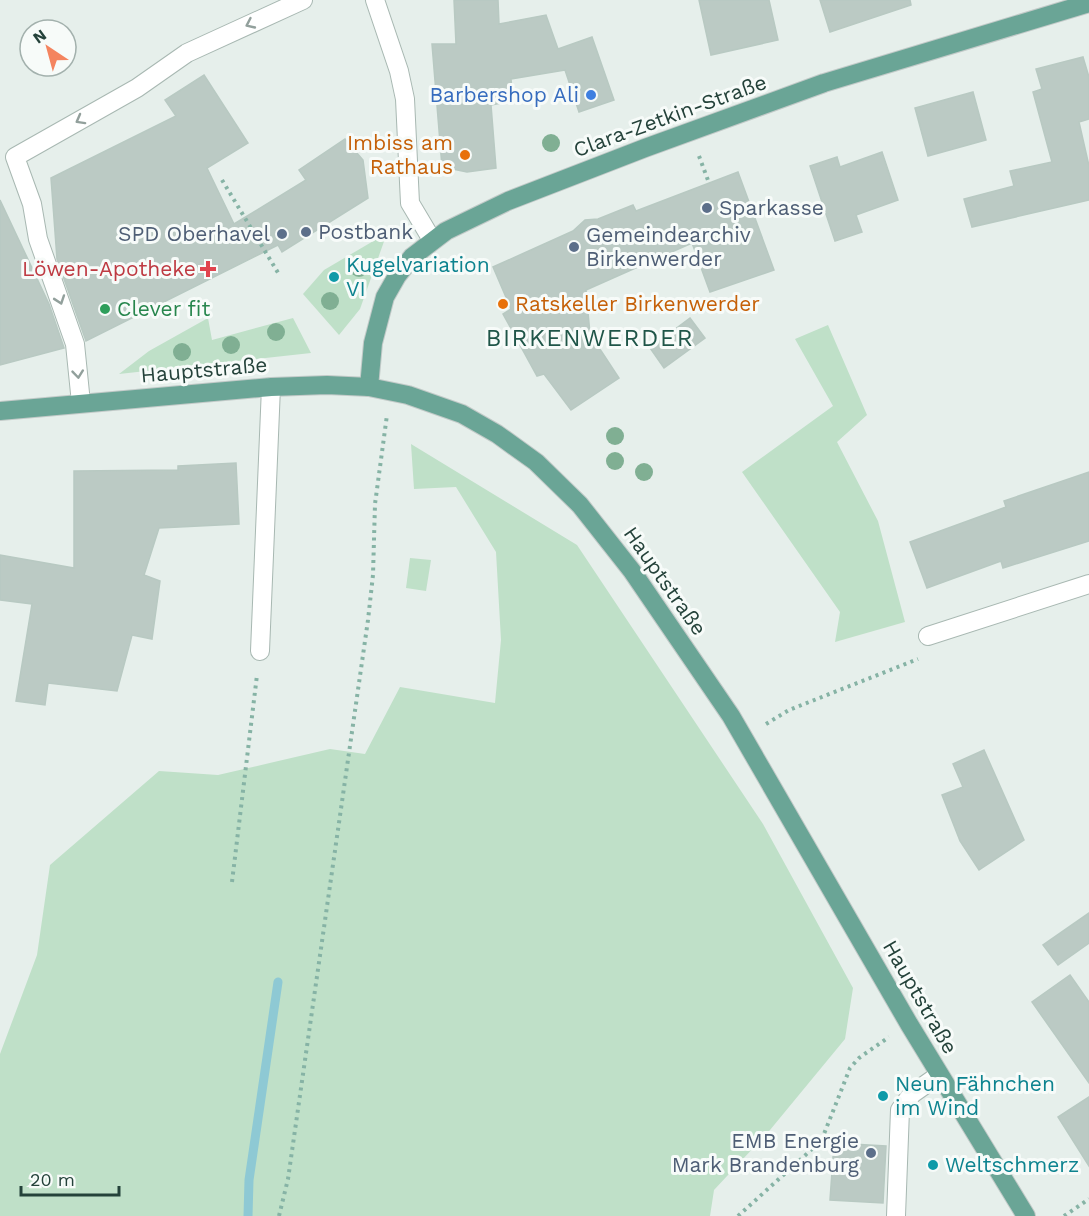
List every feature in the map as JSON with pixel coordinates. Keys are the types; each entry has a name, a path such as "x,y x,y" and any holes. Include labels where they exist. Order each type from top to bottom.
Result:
{"main road":[{"name":"Clara-Zetkin-Straße","path":"369,387 377,321 385,297 397,276 412,256 432,240 469,219 508,201 645,148 824,83 1089,3"},
{"name":"Hauptstraße","path":"0,411 271,387 327,385 369,387 438,404 478,423 536,462 567,490 632,571 731,716 939,1075 1026,1216"}],"street":[{"path":"81,403 75,344 38,239 32,204 15,157 137,88 187,53 303,0"},
{"path":"375,0 399,71 405,99 410,203 432,240"},
{"path":"260,651 271,387"},
{"path":"928,636 1089,584"},
{"path":"896,1216 900,1110 912,1094 939,1075"}],"path":[{"path":"222,180 280,276"},
{"path":"279,1216 288,1179 352,740 373,575 375,504 391,391"},
{"path":"744,738 789,710 918,659 928,636"},
{"path":"232,882 260,651"},
{"path":"738,1216 818,1142 824,1134 847,1074 854,1062 909,1024"},
{"path":"1064,1216 1089,1199"}],"green space":[{"path":"387,233 360,309 339,335 303,294 324,270"},
{"path":"208,318 212,340 293,318 311,353 119,374 149,351"},
{"path":"828,325 867,415 837,442 878,521 905,622 835,642 840,612 742,472 833,406 795,339"},
{"path":"411,444 577,545 763,824 853,988 845,1039 770,1130 714,1190 710,1216 0,1216 0,1054 37,955 50,865 159,771 218,775 330,749 365,754 400,687 495,703 501,640 496,552 456,487 414,489"},
{"path":"410,558 431,560 426,591 406,588"}],"building":[{"path":"454,0 498,0 499,24 546,15 558,49 592,37 614,100 579,112 565,70 511,79 513,101 491,105 496,168 467,172 442,167 432,44 456,44"},
{"path":"699,0 769,0 778,40 711,55"},
{"path":"820,0 910,0 911,5 830,32"},
{"path":"1083,57 1089,77 1089,119 1079,122 1089,166 1089,200 972,227 964,199 1014,186 1010,171 1052,162 1033,92 1042,89 1036,69"},
{"path":"204,75 248,143 207,168 234,224 306,180 299,170 345,139 363,160 368,198 282,252 278,245 86,341 57,259 51,178 176,116 165,100"},
{"path":"973,92 986,140 928,156 915,108"},
{"path":"882,152 898,200 856,215 862,232 835,241 810,166 837,157 840,167"},
{"path":"738,172 774,270 710,292 692,243 586,290 590,334 619,378 571,410 544,374 537,376 503,314 511,309 493,267 573,231 585,220 598,219 633,205 636,211"},
{"path":"0,200 49,304 64,348 0,365"},
{"path":"690,318 705,338 664,368 650,348"},
{"path":"236,463 239,524 159,528 144,575 160,581 152,639 132,635 117,691 48,683 45,705 16,701 32,604 0,600 0,555 74,568 74,471 178,470 178,466"},
{"path":"1089,472 1089,541 1003,568 1001,561 927,588 910,542 1006,507 1004,501"},
{"path":"984,750 1024,840 979,870 960,841 942,795 963,787 953,764"},
{"path":"1089,913 1089,943 1058,965 1043,945"},
{"path":"1070,975 1089,1002 1089,1083 1032,1002"},
{"path":"1089,1097 1089,1166 1058,1117"},
{"path":"834,1143 886,1146 883,1203 830,1200"}],"waterway":[{"path":"248,1216 249,1180 278,982"}],"place":[{"name":"Barbershop Ali","path":"591,95"},
{"name":"Imbiss am Rathaus","path":"465,155"},
{"name":"Sparkasse","path":"707,208"},
{"name":"Postbank","path":"306,232"},
{"name":"SPD Oberhavel","path":"282,234"},
{"name":"Gemeindearchiv Birkenwerder","path":"574,247"},
{"name":"Löwen-Apotheke","path":"208,269"},
{"name":"Kugelvariation VI","path":"334,277"},
{"name":"Ratskeller Birkenwerder","path":"503,304"},
{"name":"Clever fit","path":"105,309"},
{"name":"Neun Fähnchen im Wind","path":"883,1096"},
{"name":"EMB Energie Mark Brandenburg","path":"871,1153"},
{"name":"Weltschmerz","path":"933,1165"}],"district":[{"name":"BIRKENWERDER","path":"590,338"}]}
